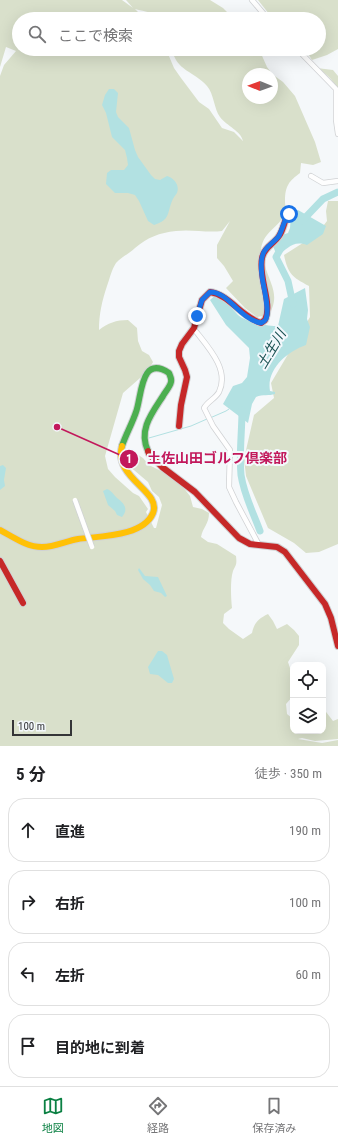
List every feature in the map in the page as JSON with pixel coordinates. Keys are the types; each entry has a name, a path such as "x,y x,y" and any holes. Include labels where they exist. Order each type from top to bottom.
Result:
{"street":[{"path":"252,0 262,12"},
{"path":"303,56 336,89 336,120 338,134"},
{"path":"312,176 322,183 338,181"},
{"path":"179,426 180,410 187,377 178,355 185,339 194,329 202,300 210,292 217,292 242,314 253,321 261,323 266,319 267,307 262,277 263,252 278,236 285,219 289,214"},
{"path":"194,329 218,364 222,373 222,381 216,397 204,408 213,426 230,450 229,487 259,545"},
{"path":"0,530 30,545 43,547 76,539 112,536 140,526 149,521 153,516 155,506 153,500 124,468 120,457 121,448 138,406 144,378 150,370 158,369 167,372 171,380 144,432 144,443 149,454 162,467 195,492 239,538 250,544 277,547 285,552 328,611 338,646"},
{"path":"74,500 92,547"},
{"path":"0,561 23,603"}],"green space":[{"path":"0,0 122,0 133,8 126,0 210,0 227,12 146,12 135,9 138,12 12,12 12,49 6,47 0,67"},
{"path":"258,0 338,0 338,49 326,55 326,12 267,12"},
{"path":"12,56 169,56 174,68 199,102 209,109 222,128 234,132 243,141 240,134 220,117 207,86 181,66 174,56 262,56 268,68 242,68 242,104 278,104 278,78 295,96 315,142 321,162 313,165 301,163 300,173 288,184 285,196 285,213 279,223 264,240 261,257 272,285 274,296 274,302 269,315 257,317 245,308 226,288 233,281 217,258 217,245 230,221 222,231 176,231 154,236 144,241 120,259 114,266 102,302 99,330 112,322 128,320 137,328 138,341 142,351 149,355 153,362 148,371 123,393 105,456 108,469 133,493 139,496 148,509 146,512 154,528 156,528 162,505 159,497 152,491 148,482 128,465 125,457 127,449 143,458 149,465 173,477 190,496 193,507 202,509 209,513 208,520 201,537 208,542 217,544 236,556 236,566 231,579 232,608 224,614 223,623 243,639 252,633 257,622 268,614 277,629 287,624 294,630 299,636 299,645 288,662 290,668 290,699 286,704 287,714 290,716 290,734 326,734 326,712 333,721 338,719 338,739 315,741 302,738 298,739 322,743 338,740 338,746 0,746 0,76 4,65"},
{"path":"309,56 324,56 312,60"},
{"path":"317,68 333,70 338,76 338,105 334,83 328,76"},
{"path":"328,201 338,201 338,544 319,552 306,553 294,543 268,528 246,476 244,459 254,415 274,398 271,383 310,317 309,286 298,280 289,271 284,255 317,234 327,221 326,211"}],"water":[{"path":"109,89 114,89 118,93 116,112 118,117 129,128 138,157 155,179 160,180 167,176 174,180 178,187 167,216 163,221 154,225 148,221 135,195 128,193 115,193 106,184 107,173 111,170 124,170 128,165 125,150 112,137 106,113 102,105 105,95"},
{"path":"298,210 326,226 323,234 307,245 294,244 277,256 273,246 279,236 288,233 291,215"},
{"path":"305,288 308,310 307,319 310,327 306,345 286,356 275,368 271,375 270,391 275,392 275,394 256,397 252,404 248,423 223,404 233,386 242,383 247,377 250,358 249,348 226,325 210,300 219,292 233,310 241,317 269,326 278,326 284,299"},
{"path":"3,465 6,468 4,480 5,486 0,490 0,466"},
{"path":"107,489 125,506 125,511 122,517 117,515 108,505 103,491"},
{"path":"139,568 145,576 158,577 167,596 165,597 161,593 154,591 143,579 138,570"},
{"path":"158,651 162,651 167,655 174,679 172,683 168,683 158,675 150,674 148,667"}],"waterway":[{"name":"土生川","path":"302,221 323,199 338,192"},
{"name":"土生川","path":"281,248 276,257 288,281 293,304"},
{"path":"210,418 229,409"},
{"name":"土生川","path":"242,410 240,459 242,482 260,531"},
{"path":"149,438 191,426 207,419"}],"traffic: fast":[{"path":"122,446 136,412 144,379 147,373 152,369 160,369 169,373 171,381 169,388 151,415 145,429 145,443 148,451"}],"traffic: slow":[{"path":"0,530 26,543 36,547 42,547 78,539 120,534 140,527 148,521 153,513 154,505 151,498 124,467 121,457 122,446"}],"traffic: jam":[{"path":"179,426 181,405 187,377 179,357 179,351 182,344 194,328 202,300 210,292 217,294 254,320 261,323 265,320 267,313 267,298 262,274 262,258 267,248 281,233 289,213"},
{"path":"148,451 149,454 162,467 195,492 239,538 250,544 277,547 285,552 325,604 331,618 338,646"},
{"path":"0,561 23,603"}],"place":[{"name":"土佐山田ゴルフ倶楽部","path":"57,427"}],"route":[{"path":"197,316 202,300 205,296 210,292 217,292 242,314 253,321 261,323 266,319 267,307 262,277 263,252 278,236 285,219 289,214"}]}
